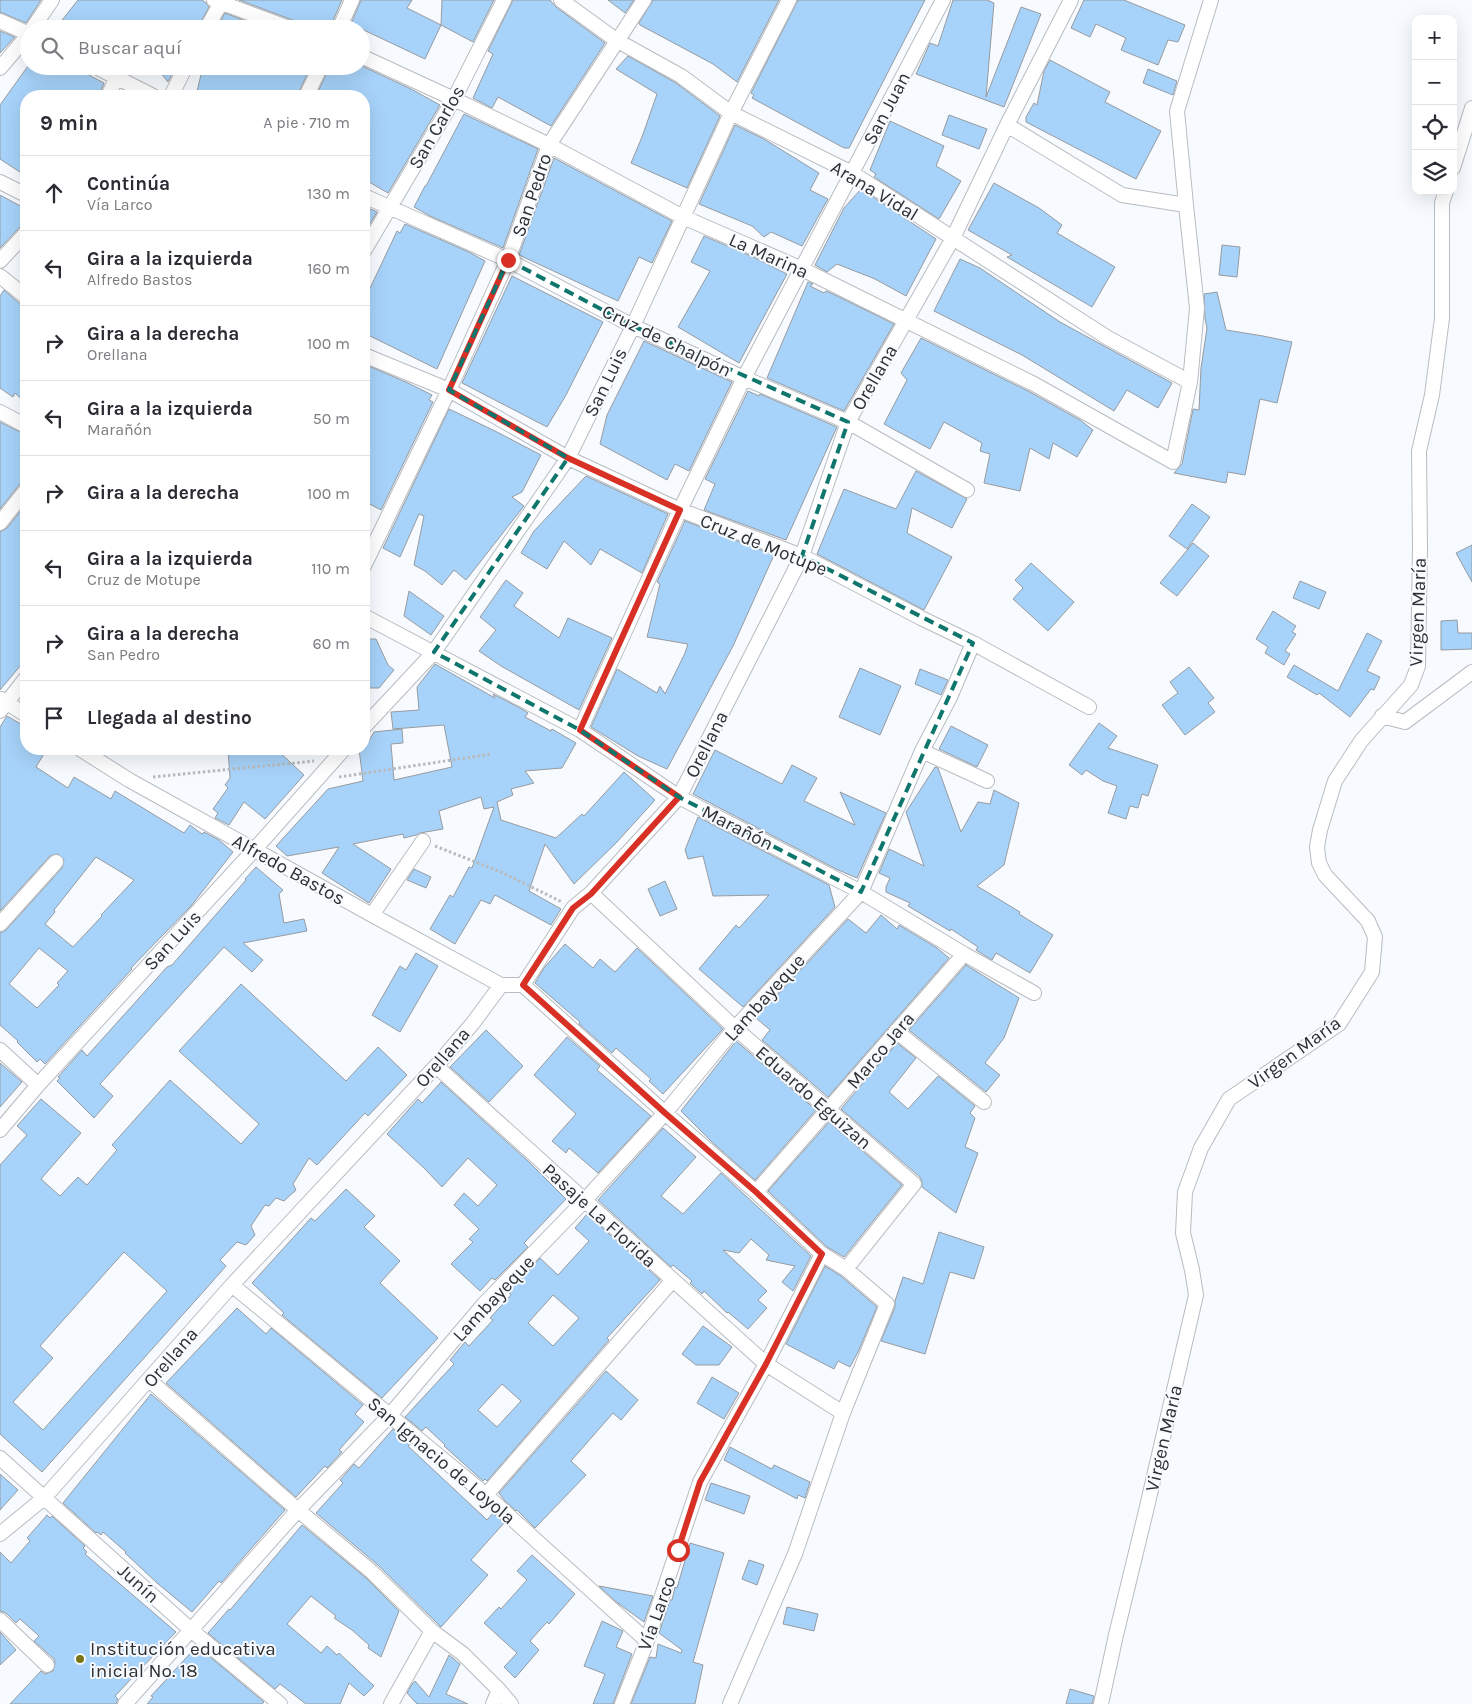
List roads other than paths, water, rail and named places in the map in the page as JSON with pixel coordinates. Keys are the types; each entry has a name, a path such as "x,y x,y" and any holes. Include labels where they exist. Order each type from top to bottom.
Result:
{"street":[{"path":"38,20 52,0"},
{"path":"343,20 352,0"},
{"name":"San Carlos","path":"370,240 454,99 504,0"},
{"name":"Arana Vidal","path":"561,0 616,40 681,76 731,113 852,173 1108,338 1190,382"},
{"name":"San Pedro","path":"370,554 449,390 508,260 549,145 644,0"},
{"name":"San Luis","path":"370,721 434,652 568,458 633,326 731,113 789,0"},
{"name":"San Juan","path":"580,730 680,510 744,378 943,0"},
{"name":"Orellana","path":"523,985 573,908 591,894 679,797 802,556 848,422 953,238 1007,125 1071,0"},
{"path":"1190,382 1197,308 1177,111 1209,1"},
{"path":"210,20 218,2 267,20"},
{"path":"0,21 20,30"},
{"path":"0,68 20,45"},
{"name":"La Marina","path":"370,60 549,145 683,216 802,269 1034,384 1173,462 1190,382"},
{"path":"113,75 142,90"},
{"path":"174,90 182,75"},
{"path":"309,90 316,75"},
{"path":"111,90 117,77"},
{"path":"1457,155 1472,108"},
{"path":"1007,125 1122,196 1186,205"},
{"path":"0,182 20,191"},
{"name":"Virgen María","path":"1102,1704 1116,1635 1196,1295 1183,1233 1184,1192 1201,1148 1229,1099 1339,1024 1372,972 1375,937 1372,928 1368,921 1325,874 1320,863 1317,847 1334,781 1361,741 1411,684 1418,666 1419,451 1432,395 1442,318 1442,203 1445,195"},
{"name":"Cruz de Chalpón","path":"370,198 508,260 633,326 744,378 848,422 967,490"},
{"path":"0,261 20,239"},
{"path":"0,276 20,292"},
{"name":"Cruz de Motupe","path":"370,357 449,390 568,458 680,510 802,556 1089,707"},
{"path":"0,412 20,423"},
{"path":"0,523 20,498"},
{"name":"Marañón","path":"370,619 580,730 679,797 861,892 964,954 1034,993"},
{"name":"Lambayeque","path":"125,1704 298,1510 390,1415 484,1304 584,1201 665,1113 735,1028 861,892 922,751 950,697 972,644"},
{"path":"1382,716 1405,722 1472,672"},
{"path":"20,684 2,704 20,712"},
{"path":"922,751 987,782"},
{"name":"Alfredo Bastos","path":"89,755 129,780 501,985"},
{"name":"San Luis","path":"0,1130 38,1085 256,849 338,755"},
{"path":"372,915 423,841"},
{"path":"0,924 56,862"},
{"name":"Eduardo Eguizan","path":"591,894 735,1028 914,1184 846,1269"},
{"name":"Marco Jara","path":"756,1192 964,954"},
{"path":"501,985 523,985 756,1192 822,1254 846,1269 887,1304 843,1413 795,1554 730,1704"},
{"name":"Orellana","path":"0,1534 44,1498 232,1285 436,1066 501,985"},
{"path":"896,1030 984,1102"},
{"path":"0,1050 38,1085"},
{"name":"Pasaje La Florida","path":"436,1066 766,1364 843,1413"},
{"name":"Vía Larco","path":"622,1704 647,1641 700,1482 766,1364 822,1254"},
{"path":"486,1495 672,1281"},
{"name":"San Ignacio de Loyola","path":"232,1285 486,1495 647,1641"},
{"path":"149,1380 372,1572 432,1631 463,1654 500,1690 511,1704"},
{"name":"Junín","path":"0,1458 191,1630 280,1704"},
{"path":"0,1620 48,1665"},
{"path":"391,1704 432,1631"},
{"path":"493,1704 500,1690"}],"place":[{"name":"Institución educativa inicial No. 18","path":"80,1659"}]}
